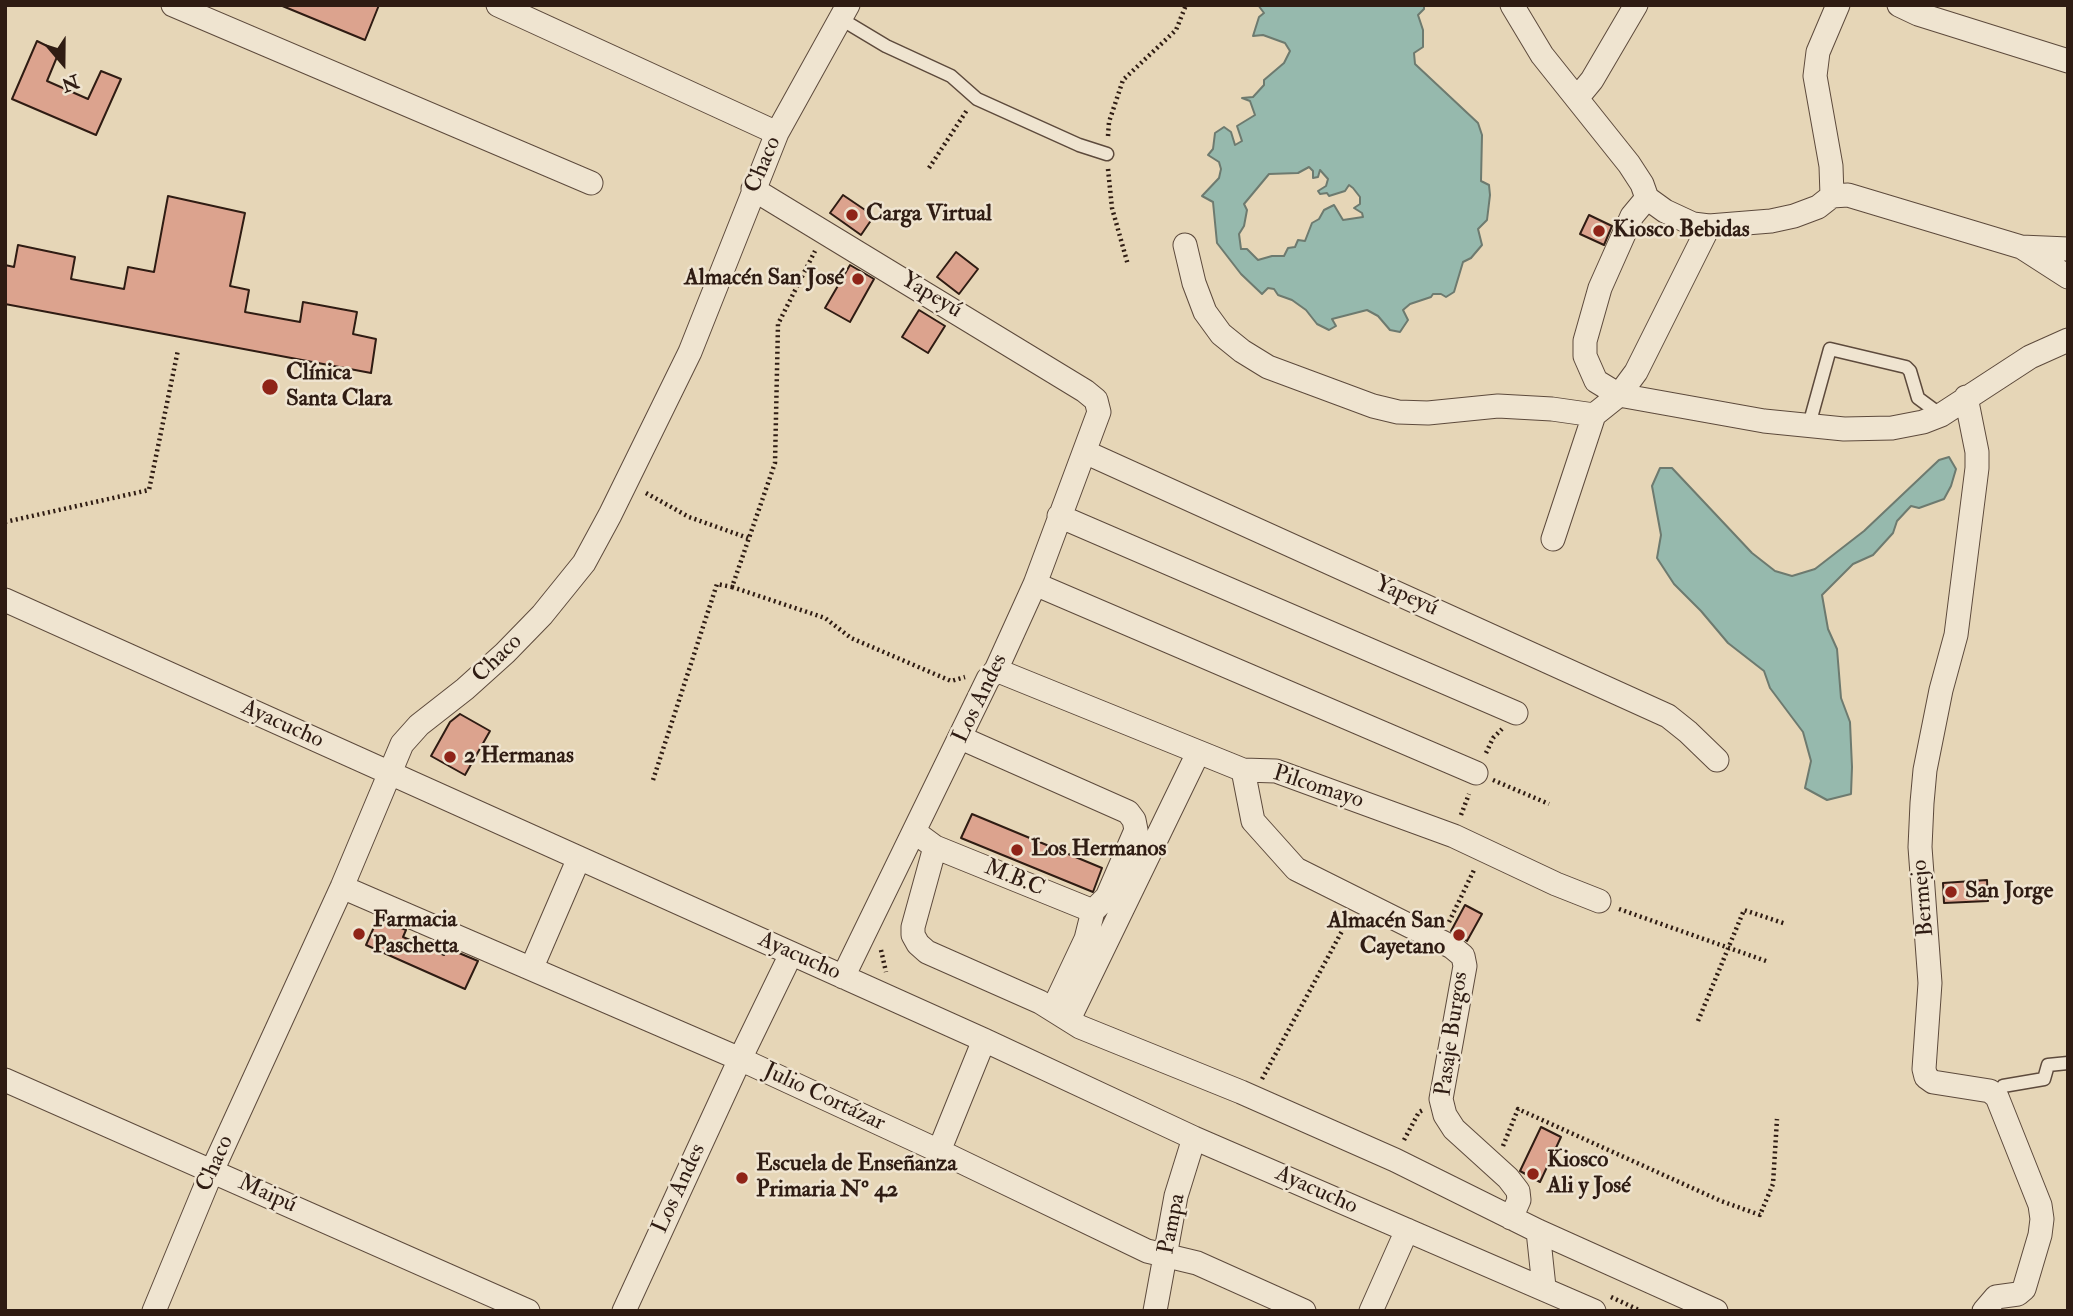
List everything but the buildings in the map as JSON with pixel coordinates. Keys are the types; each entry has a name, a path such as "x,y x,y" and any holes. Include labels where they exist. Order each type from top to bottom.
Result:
{"street":[{"path":"173,5 591,183"},
{"path":"498,5 777,133"},
{"path":"1512,5 1542,55 1629,163 1647,198 1665,211 1693,224 1709,226 1771,221 1818,207 1832,196 1848,195 2021,247 2068,250"},
{"path":"1578,97 1592,80 1636,5"},
{"path":"1832,196 1831,166 1815,76 1818,52 1838,5"},
{"path":"1899,5 1918,14 2068,61"},
{"name":"Chaco","path":"154,1311 212,1171 342,887 406,737 505,653 568,585 583,563 626,483 690,352 777,133 845,12"},
{"name":"Yapeyú","path":"753,190 825,231 1085,391 1096,400 1100,412"},
{"path":"1647,198 1632,216 1600,288 1585,341 1585,356 1596,381 1619,395 1764,421 1844,429 1892,428 1923,422 1941,415 2030,357 2068,340"},
{"path":"1553,539 1594,415 1619,395 1636,372 1709,226"},
{"path":"1185,245 1194,283 1205,312 1222,334 1268,368 1373,406 1398,412 1428,413 1498,406 1594,415"},
{"path":"2021,247 2068,277"},
{"name":"Bermejo","path":"1966,397 1977,452 1977,468 1955,635 1936,712 1922,803 1920,847 1930,983 1924,1069 1926,1077 1933,1082 1990,1091 1997,1097"},
{"name":"Los Andes","path":"844,977 1035,584 1100,412"},
{"name":"Yapeyú","path":"1085,452 1668,716 1717,760"},
{"path":"1059,516 1516,713"},
{"path":"1035,584 1476,773"},
{"name":"Ayacucho","path":"5,600 984,1040 1194,1138 1406,1230 1592,1306"},
{"name":"Pilcomayo","path":"992,674 1243,770 1276,771 1454,835 1599,901"},
{"path":"961,738 1128,812 1134,820 1136,830 1107,897 1093,911 1061,1014"},
{"path":"1061,1014 1198,753"},
{"name":"Pasaje Burgos","path":"1243,770 1253,821 1296,869 1440,941 1463,956 1465,966 1441,1099 1445,1115 1454,1129 1508,1178 1518,1191 1519,1200 1511,1217"},
{"path":"916,832 935,847 912,935 927,952 1061,1014 1096,1034 1252,1097 1395,1160 1538,1231 1716,1311"},
{"name":"M.B.C","path":"935,847 1093,911"},
{"path":"532,967 579,858"},
{"name":"Julio Cortázar","path":"342,887 740,1059 939,1150 1147,1251 1197,1263 1304,1311"},
{"name":"Los Andes","path":"624,1311 790,954"},
{"path":"939,1150 984,1040"},
{"name":"Maipú","path":"5,1080 528,1311"},
{"path":"1984,1311 1996,1297 2018,1294 2024,1289 2042,1219 2040,1205 1997,1097"},
{"name":"Pampa","path":"1155,1311 1176,1196 1194,1138"},
{"path":"1371,1311 1406,1230"},
{"path":"1538,1231 1544,1287"}],"lane":[{"path":"845,12 886,46 951,76 977,99 1079,145 1107,154"},
{"path":"1809,425 1830,349 1906,367 1910,371 1919,398 1941,415"},
{"path":"1997,1097 2003,1086 2044,1079 2048,1065 2068,1063"}],"path":[{"path":"1128,265 1112,208 1107,154 1109,122 1123,80 1177,30 1186,5"},
{"path":"929,168 960,119 977,99"},
{"path":"732,587 775,463 778,324 825,231"},
{"path":"5,522 149,490 178,350"},
{"path":"626,483 689,517 748,538"},
{"path":"653,780 717,584 825,618 851,638 951,681 971,675 992,674"},
{"path":"1454,835 1476,773 1493,738 1513,720 1516,713"},
{"path":"1476,773 1549,804"},
{"path":"1440,941 1484,850"},
{"path":"1252,1097 1359,901"},
{"path":"1599,901 1766,961"},
{"path":"1698,1021 1744,910 1786,924"},
{"path":"881,948 887,977"},
{"path":"1395,1160 1419,1112 1441,1099"},
{"path":"1494,1166 1518,1109 1721,1201 1760,1214 1773,1184 1777,1119"},
{"path":"1592,1306 1641,1311"}],"water":[{"path":"1258,5 1424,5 1418,15 1423,30 1423,47 1414,53 1415,64 1478,123 1482,135 1481,181 1489,185 1490,195 1487,220 1478,229 1482,245 1471,258 1463,262 1454,292 1446,297 1433,294 1403,310 1408,320 1400,332 1390,330 1378,316 1367,310 1332,319 1336,326 1329,330 1317,324 1306,310 1292,300 1278,295 1274,289 1268,288 1262,294 1241,274 1217,243 1213,202 1202,196 1219,178 1221,169 1219,162 1208,155 1213,149 1215,133 1224,127 1231,132 1235,145 1242,141 1237,126 1255,115 1250,101 1242,98 1253,97 1264,85 1264,80 1284,63 1290,51 1285,43 1263,35 1253,36 1259,17 1264,13","holes":["1309,167 1313,171 1313,178 1318,177 1320,170 1328,179 1326,186 1318,191 1320,194 1327,193 1329,196 1345,191 1349,185 1353,188 1360,197 1360,204 1354,208 1362,213 1363,217 1343,220 1334,205 1324,210 1319,219 1312,223 1305,241 1298,240 1295,247 1288,248 1284,256 1258,260 1247,249 1241,249 1239,234 1244,226 1247,210 1244,204 1269,174 1298,173"]},
{"path":"1949,457 1956,469 1944,499 1919,508 1911,506 1897,521 1893,533 1873,555 1853,564 1822,595 1828,629 1837,649 1841,698 1850,722 1852,767 1851,794 1827,800 1805,788 1811,761 1803,732 1770,688 1764,671 1728,643 1674,584 1657,558 1661,535 1652,486 1660,468 1672,468 1752,553 1775,571 1792,576 1815,569 1864,531 1939,460"}],"place":[{"name":"Carga Virtual","path":"852,215"},
{"name":"Kiosco Bebidas","path":"1599,231"},
{"name":"Almacén San José","path":"858,279"},
{"name":"Clínica Santa Clara","path":"270,387"},
{"name":"2 Hermanas","path":"450,757"},
{"name":"Los Hermanos","path":"1017,850"},
{"name":"San Jorge","path":"1951,892"},
{"name":"Farmacia Paschetta","path":"359,934"},
{"name":"Almacén San Cayetano","path":"1459,935"},
{"name":"Kiosco Ali y José","path":"1533,1174"},
{"name":"Escuela de Enseñanza Primaria Nº 42","path":"742,1178"}]}
